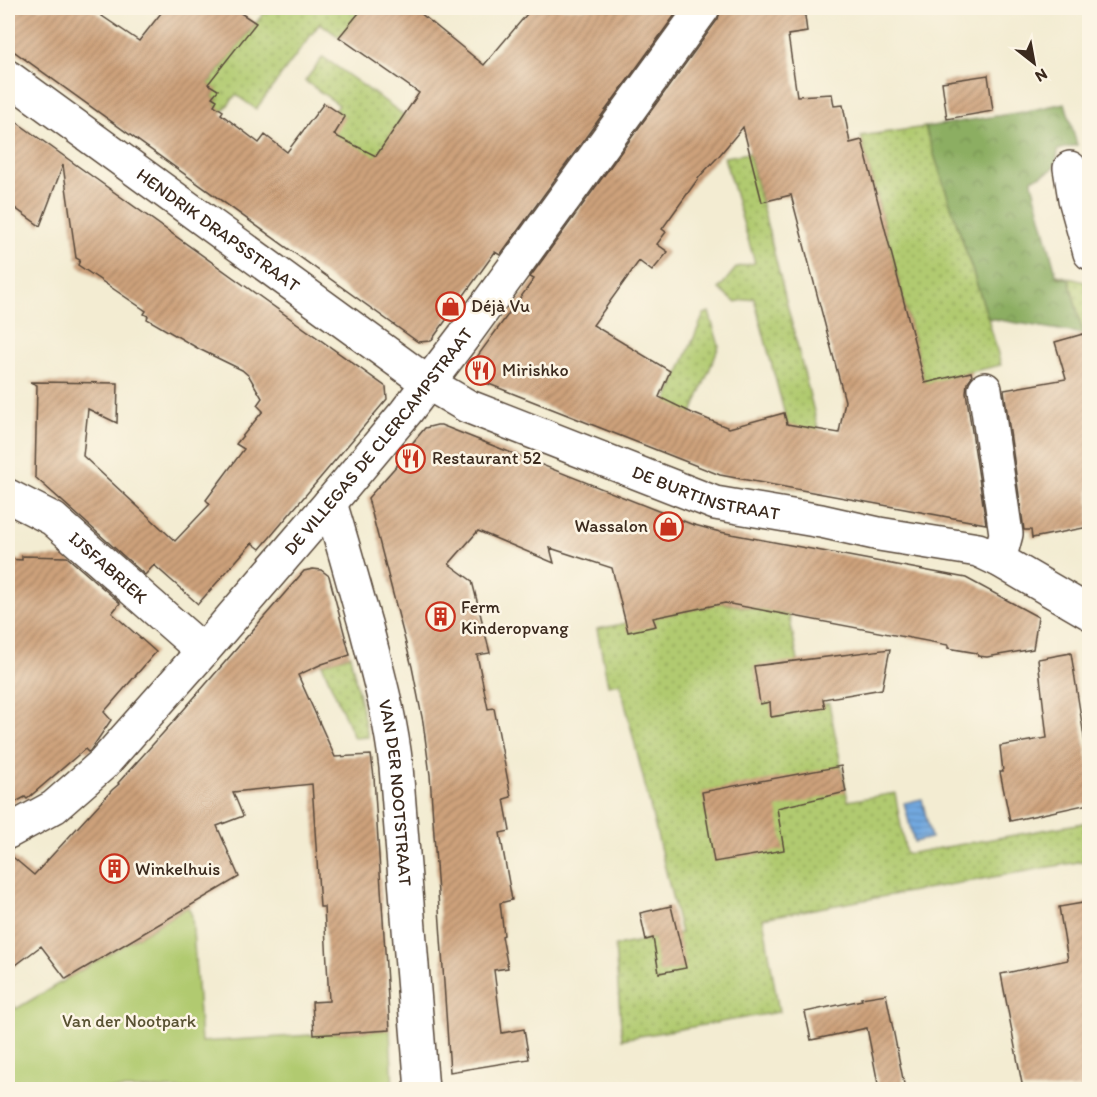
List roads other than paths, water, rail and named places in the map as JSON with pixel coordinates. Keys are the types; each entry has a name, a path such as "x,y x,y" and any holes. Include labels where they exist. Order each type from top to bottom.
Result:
{"street":[{"name":"DE VILLEGAS DE CLERCAMPSTRAAT","path":"8,832 54,807 103,764 330,503 406,412 464,336 703,8"},
{"name":"HENDRIK DRAPSSTRAAT","path":"8,77 428,383"},
{"path":"1070,168 1075,199 1089,253"},
{"name":"DE BURTINSTRAAT","path":"428,383 467,406 715,503 978,550 1089,613"},
{"path":"985,389 1006,534 999,560"},
{"name":"IJSFABRIEK","path":"8,496 53,519 203,651"},
{"name":"VAN DER NOOTSTRAAT","path":"330,503 393,734 422,1089"}],"water":[{"path":"922,799 931,838 914,842 904,803"}],"place":[{"name":"Déjà Vu","path":"450,306"},
{"name":"Mirishko","path":"481,370"},
{"name":"Restaurant 52","path":"411,458"},
{"name":"Wassalon","path":"669,526"},
{"name":"Ferm Kinderopvang","path":"440,617"},
{"name":"Winkelhuis","path":"114,869"}],"park label":[{"name":"Van der Nootpark","path":"129,1021"}]}
